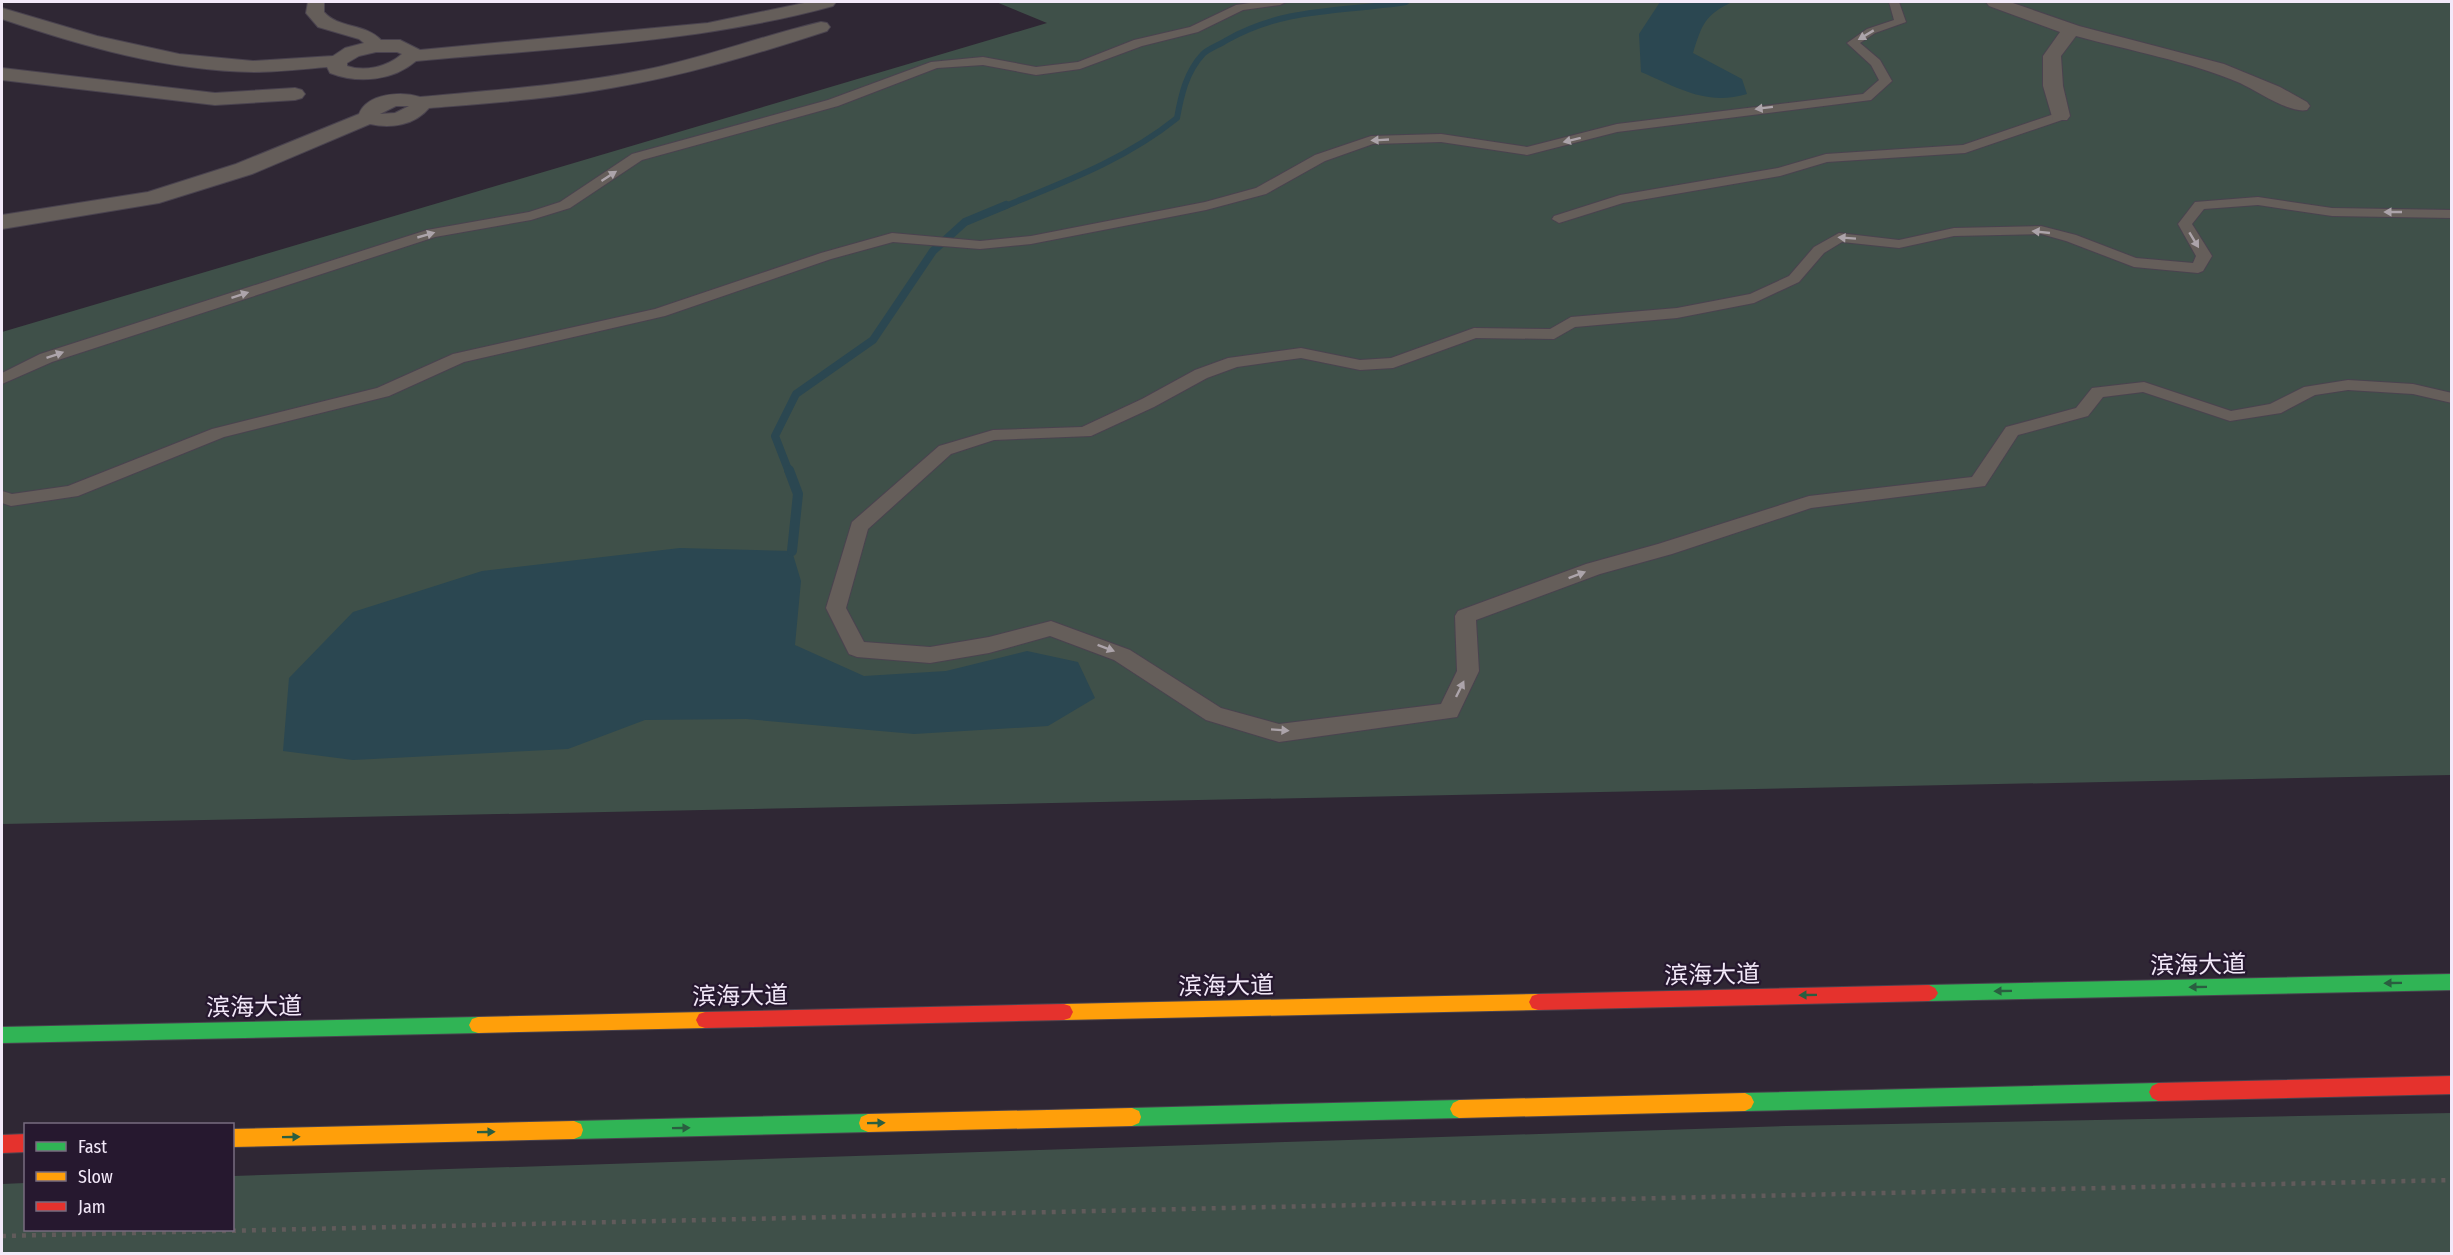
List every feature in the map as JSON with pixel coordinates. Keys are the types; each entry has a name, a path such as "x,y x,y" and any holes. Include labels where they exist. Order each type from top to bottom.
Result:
{"highway":[{"name":"滨海大道","path":"2,1035 2451,982"},
{"path":"234,1138 2451,1085"},
{"path":"2,1144 24,1143"}],"street":[{"path":"311,2 325,2"},
{"path":"316,2 315,13 324,23 366,34 376,46"},
{"path":"337,61 335,65 342,72 372,73 401,64 411,56 708,28 787,13 828,2"},
{"path":"1995,2 2072,29 2205,63 2276,90 2300,106"},
{"path":"2,13 78,39 140,54 243,66 337,61 352,52 376,46 400,46 412,52 411,56"},
{"path":"372,73 375,110 380,120 398,119 413,113 420,106 419,103 582,87 693,65 760,47 821,27"},
{"path":"2060,116 2053,86 2052,56 2072,29"},
{"path":"2,74 215,99 295,94"},
{"path":"2,222 152,198 244,169 375,110"}],"lane":[{"path":"2,379 46,358 421,237 531,216 565,205 637,158 833,103 935,66 983,61 1036,71 1080,65 1138,43 1194,30 1240,7 1280,2"},
{"path":"2,497 10,500 71,492 218,433 383,392 459,358 659,313 826,256 892,237 990,244 1031,240 1194,208 1262,191 1320,158 1371,140 1441,138 1527,151 1617,128 1867,97 1886,81 1876,63 1853,43 1870,31 1900,22 1893,2"},
{"path":"1559,219 1620,199 1780,172 1826,158 1965,149 2060,116"},
{"path":"2451,214 2332,212 2259,201 2200,205 2185,225 2204,256 2198,268 2134,262 2071,238 2041,230 1954,232 1899,244 1839,237 1819,250 1794,279 1754,298 1677,314 1570,322 1554,334 1474,333 1393,363 1360,365 1301,353 1234,362 1201,374 1148,404 1085,432 993,435 945,450 859,526 836,608 857,649 930,655 989,645 1051,628 1122,655 1214,714 1279,733 1449,711 1468,671 1465,616 1593,569 1665,549 1809,502 1978,482 2012,431 2082,412 2098,392 2144,387 2230,416 2275,409 2310,391 2348,385 2413,389 2451,398"}],"path":[{"path":"234,1231 2451,1180"},
{"path":"2,1236 221,1231"}],"green space":[{"path":"996,2 2451,2 2451,775 2,824 2,332 1047,23"},
{"path":"2452,1113 2451,1253 2,1253 2,1184 24,1183 24,1231 234,1231 234,1176 1786,1126"}],"water":[{"path":"1660,2 1732,2 1710,16 1702,28 1693,53 1742,79 1747,94 1718,98 1705,97 1641,72 1639,34"},
{"path":"680,548 792,551 801,581 795,645 864,676 946,671 1027,651 1078,662 1095,698 1048,726 914,734 746,719 645,720 568,749 353,760 283,751 289,678 353,612 482,571"}],"waterway":[{"path":"1003,207 1093,169 1157,133 1177,118 1185,84 1197,61 1205,52 1227,40 1249,29 1292,16 1406,2"},
{"path":"789,472 775,436 796,394 873,340 933,251 965,222 1006,205"},
{"path":"789,470 798,494 792,551"}],"traffic: fast":[{"path":"1929,993 2452,982"},
{"path":"2,1035 478,1025"},
{"path":"1745,1102 2158,1092"},
{"path":"1132,1117 1459,1109"},
{"path":"574,1130 868,1123"}],"traffic: slow":[{"path":"1064,1012 1538,1002"},
{"path":"478,1025 705,1020"},
{"path":"1459,1109 1745,1102"},
{"path":"868,1123 1132,1117"},
{"path":"234,1138 574,1130"}],"traffic: jam":[{"path":"1538,1002 1929,993"},
{"path":"705,1020 1064,1012"},
{"path":"2158,1092 2452,1085"},
{"path":"2,1144 24,1143"}]}
